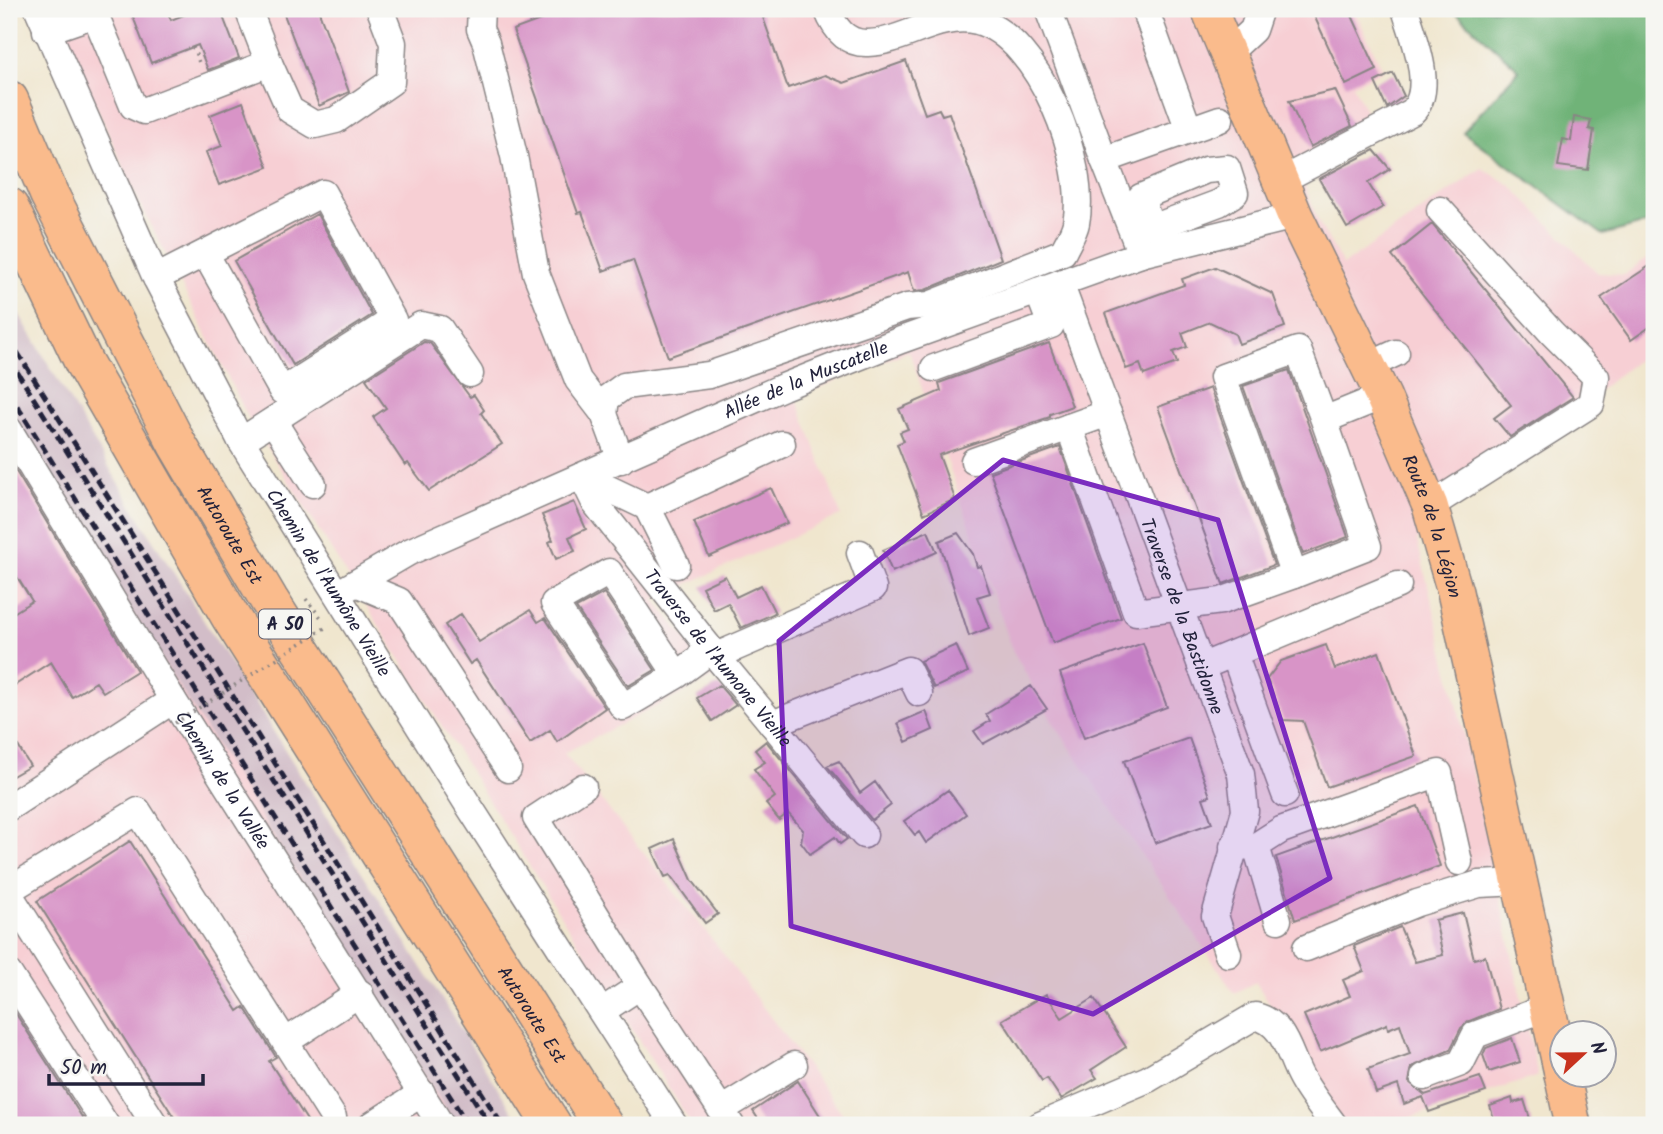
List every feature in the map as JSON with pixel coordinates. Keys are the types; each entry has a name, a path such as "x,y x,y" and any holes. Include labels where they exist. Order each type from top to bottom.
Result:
{"highway":[{"name":"Autoroute Est","path":"9,100 49,194 177,444 269,600 603,1125"},
{"name":"A 50","path":"9,207 84,363 223,605 552,1125"}],"main road":[{"name":"Route de la Légion","path":"1209,9 1295,216 1382,372 1430,506 1455,592 1549,1018"},
{"name":"Route de la Légion","path":"1565,1088 1573,1125"}],"street":[{"path":"248,9 290,110 315,125 336,120 391,82 393,43 380,9"},
{"path":"481,9 480,29 486,43 514,156 536,273 578,380 604,414 621,460"},
{"path":"604,414 606,399 624,386 709,375 907,307 929,305 1063,252 1076,223 1075,165 1044,81 1025,54 1000,31 976,21 947,20 868,43 852,40 834,28 827,9"},
{"path":"1048,9 1141,254"},
{"path":"1144,9 1189,130"},
{"path":"1227,54 1253,30 1260,9"},
{"path":"1280,181 1412,112 1419,105 1423,82 1405,9"},
{"path":"42,20 94,11 133,106 144,111 269,63"},
{"name":"Chemin de l'Aumône Vieille","path":"42,20 156,278 241,441 346,588 467,803 674,1125"},
{"path":"1104,160 1220,119"},
{"path":"156,278 205,253 323,193 393,320 282,391 205,253"},
{"path":"1430,506 1591,404 1596,377 1552,333 1440,210"},
{"name":"Allée de la Muscatelle","path":"346,588 409,552 783,387 1141,254 1163,235 1295,216"},
{"path":"934,368 1051,325 1049,287"},
{"name":"Traverse de la Bastidonne","path":"1049,287 1108,413 1241,774 1245,811 1244,847 1215,916 1228,954"},
{"path":"241,441 421,325 440,329 470,374"},
{"path":"1069,427 1136,612 1221,601 1294,575 1368,546 1298,350 1223,377 1294,575"},
{"path":"1324,420 1382,372"},
{"path":"974,461 1108,413"},
{"path":"274,421 313,484"},
{"name":"Chemin de la Vallée","path":"9,430 174,711 359,993 422,1093 435,1123"},
{"path":"647,507 782,444"},
{"path":"582,476 647,507 676,565"},
{"name":"Traverse de l'Aumone Vieille","path":"582,476 595,503 711,651 864,835"},
{"path":"677,675 609,572 554,603 623,707 677,675 711,651 873,589 860,553"},
{"path":"1202,667 1398,585"},
{"path":"346,588 399,601 508,769"},
{"path":"1234,654 1285,794"},
{"path":"772,724 908,670 919,693"},
{"path":"9,807 174,711"},
{"path":"1278,920 1244,847 1281,830 1438,773 1459,862"},
{"path":"583,787 536,818 640,986 726,1117 794,1065"},
{"path":"155,1125 11,884 138,811 333,1117"},
{"path":"1306,948 1417,903 1479,884 1520,882"},
{"path":"9,974 106,1125"},
{"path":"602,1011 640,986"},
{"path":"285,1042 359,993"},
{"path":"1424,1077 1461,1063 1475,1035 1530,1014 1546,1004"},
{"path":"1040,1125 1148,1079 1255,1016 1268,1019 1281,1033 1302,1079 1334,1125"},
{"path":"372,1125 422,1093"}],"path":[{"path":"177,9 180,16"},
{"path":"187,68 200,63"},
{"path":"174,711 328,626 304,597"}],"highlighted area":[{"path":"1003,460 1218,520 1330,878 1093,1014 791,926 779,641"}],"shaded area":[{"path":"53,9 895,9 897,12 906,9 1354,9 1383,70 1353,85 1364,107 1367,130 1297,166 1318,221 1343,265 1482,168 1510,185 1598,273 1624,275 1654,253 1654,347 1454,505 1417,540 1469,754 1538,1076 1388,1125 1342,1125 1256,982 1234,993 1053,722 1013,651 909,351 796,397 841,515 654,599 716,676 564,753 715,943 851,1125 692,1125 248,417 133,189"},
{"path":"9,297 136,513 521,1125 456,1125 15,427 9,417"},
{"path":"9,417 15,427 456,1125 9,1125"}],"green space":[{"path":"1452,9 1654,9 1654,135 1649,139 1654,163 1654,221 1603,235 1463,132 1519,70"}],"building":[{"path":"130,9 166,9 171,20 199,9 220,9 239,58 208,70 198,45 151,63"},
{"path":"282,9 318,9 349,92 319,106"},
{"path":"543,9 760,9 788,88 825,75 844,83 906,61 925,114 939,109 942,115 949,113 1001,259 925,290 914,291 908,272 668,357 633,260 603,271 582,212 578,213 513,30 546,18"},
{"path":"1311,9 1349,9 1377,70 1346,85"},
{"path":"1393,73 1404,96 1387,108 1375,82"},
{"path":"1335,90 1352,126 1310,147 1289,101"},
{"path":"243,102 268,167 219,185 206,152 222,146 210,115"},
{"path":"1574,117 1591,120 1589,129 1594,130 1588,170 1558,166 1563,139 1571,141"},
{"path":"1374,150 1390,169 1368,183 1383,207 1347,228 1319,179"},
{"path":"317,214 372,315 293,365 234,261"},
{"path":"1432,224 1573,397 1510,437 1494,418 1511,405 1392,256"},
{"path":"1654,263 1654,324 1631,340 1601,298"},
{"path":"1215,267 1273,294 1285,327 1239,344 1235,334 1210,322 1182,333 1187,347 1173,352 1177,363 1144,375 1140,364 1126,369 1106,313 1184,285 1182,279"},
{"path":"424,342 430,343 470,397 474,395 484,410 481,413 502,444 429,491 408,463 405,465 373,417 386,408 366,379"},
{"path":"1049,343 1072,406 1050,414 1050,417 939,455 955,499 924,514 897,444 904,441 900,432 908,429 899,409 941,391 939,383"},
{"path":"1289,370 1348,537 1303,554 1243,386"},
{"path":"1210,388 1274,565 1223,584 1158,407"},
{"path":"1060,447 1121,618 1053,643 990,472"},
{"path":"9,460 137,671 103,692 96,682 72,697 51,662 9,689 9,616 32,601 9,564"},
{"path":"771,488 787,523 709,557 694,522"},
{"path":"574,502 586,529 569,537 575,551 556,559 549,542 553,540 542,515"},
{"path":"928,531 937,552 892,572 883,550"},
{"path":"958,533 973,554 977,567 981,566 990,593 977,597 989,628 969,636 939,541"},
{"path":"725,576 736,597 761,585 775,613 741,628 728,603 714,610 702,587"},
{"path":"604,593 655,670 628,686 576,608"},
{"path":"530,610 538,622 545,618 605,708 557,742 550,730 530,743 476,660 470,664 445,625 461,614 479,642"},
{"path":"1143,643 1167,707 1084,738 1060,673"},
{"path":"956,645 968,672 934,688 920,661"},
{"path":"1326,645 1335,669 1379,652 1416,756 1327,787 1303,721 1283,720 1267,679 1281,661"},
{"path":"719,685 736,705 712,721 697,698"},
{"path":"1031,686 1047,709 983,744 974,731 990,721 986,714"},
{"path":"926,711 933,730 906,742 898,723"},
{"path":"9,731 30,766 9,778"},
{"path":"1189,738 1210,796 1203,798 1212,823 1155,843 1124,761"},
{"path":"766,741 847,839 840,844 835,837 810,854 801,842 803,830 788,813 779,820 766,804 775,797 754,769 765,762 755,750"},
{"path":"839,761 860,793 875,782 891,805 872,820 827,766"},
{"path":"948,790 966,814 926,843 919,832 915,835 904,821"},
{"path":"1418,806 1440,866 1295,920 1276,857"},
{"path":"674,839 692,880 718,914 705,923 670,875 665,877 652,849"},
{"path":"130,841 238,1011 244,1007 276,1057 269,1061 310,1125 179,1125 107,1012 37,901"},
{"path":"1463,913 1474,959 1485,956 1499,1009 1469,1021 1461,1028 1450,1050 1412,1067 1409,1082 1425,1095 1480,1077 1486,1092 1429,1112 1423,1097 1404,1104 1398,1085 1376,1093 1368,1069 1410,1054 1400,1024 1388,1029 1387,1024 1320,1052 1304,1015 1350,996 1343,980 1364,971 1354,946 1400,927 1415,962 1443,955 1435,920"},
{"path":"1046,994 1062,1018 1094,998 1126,1047 1091,1070 1097,1078 1061,1099 1047,1078 1042,1081 1002,1020"},
{"path":"9,1003 87,1125 9,1125"},
{"path":"1512,1038 1520,1062 1489,1072 1483,1055 1486,1048"},
{"path":"798,1081 826,1125 762,1125 753,1111"},
{"path":"1512,1098 1513,1103 1524,1100 1532,1125 1496,1125 1490,1106"}],"railway":[{"path":"9,339 502,1125"},
{"path":"9,359 490,1125"},
{"path":"9,393 468,1125"}]}
